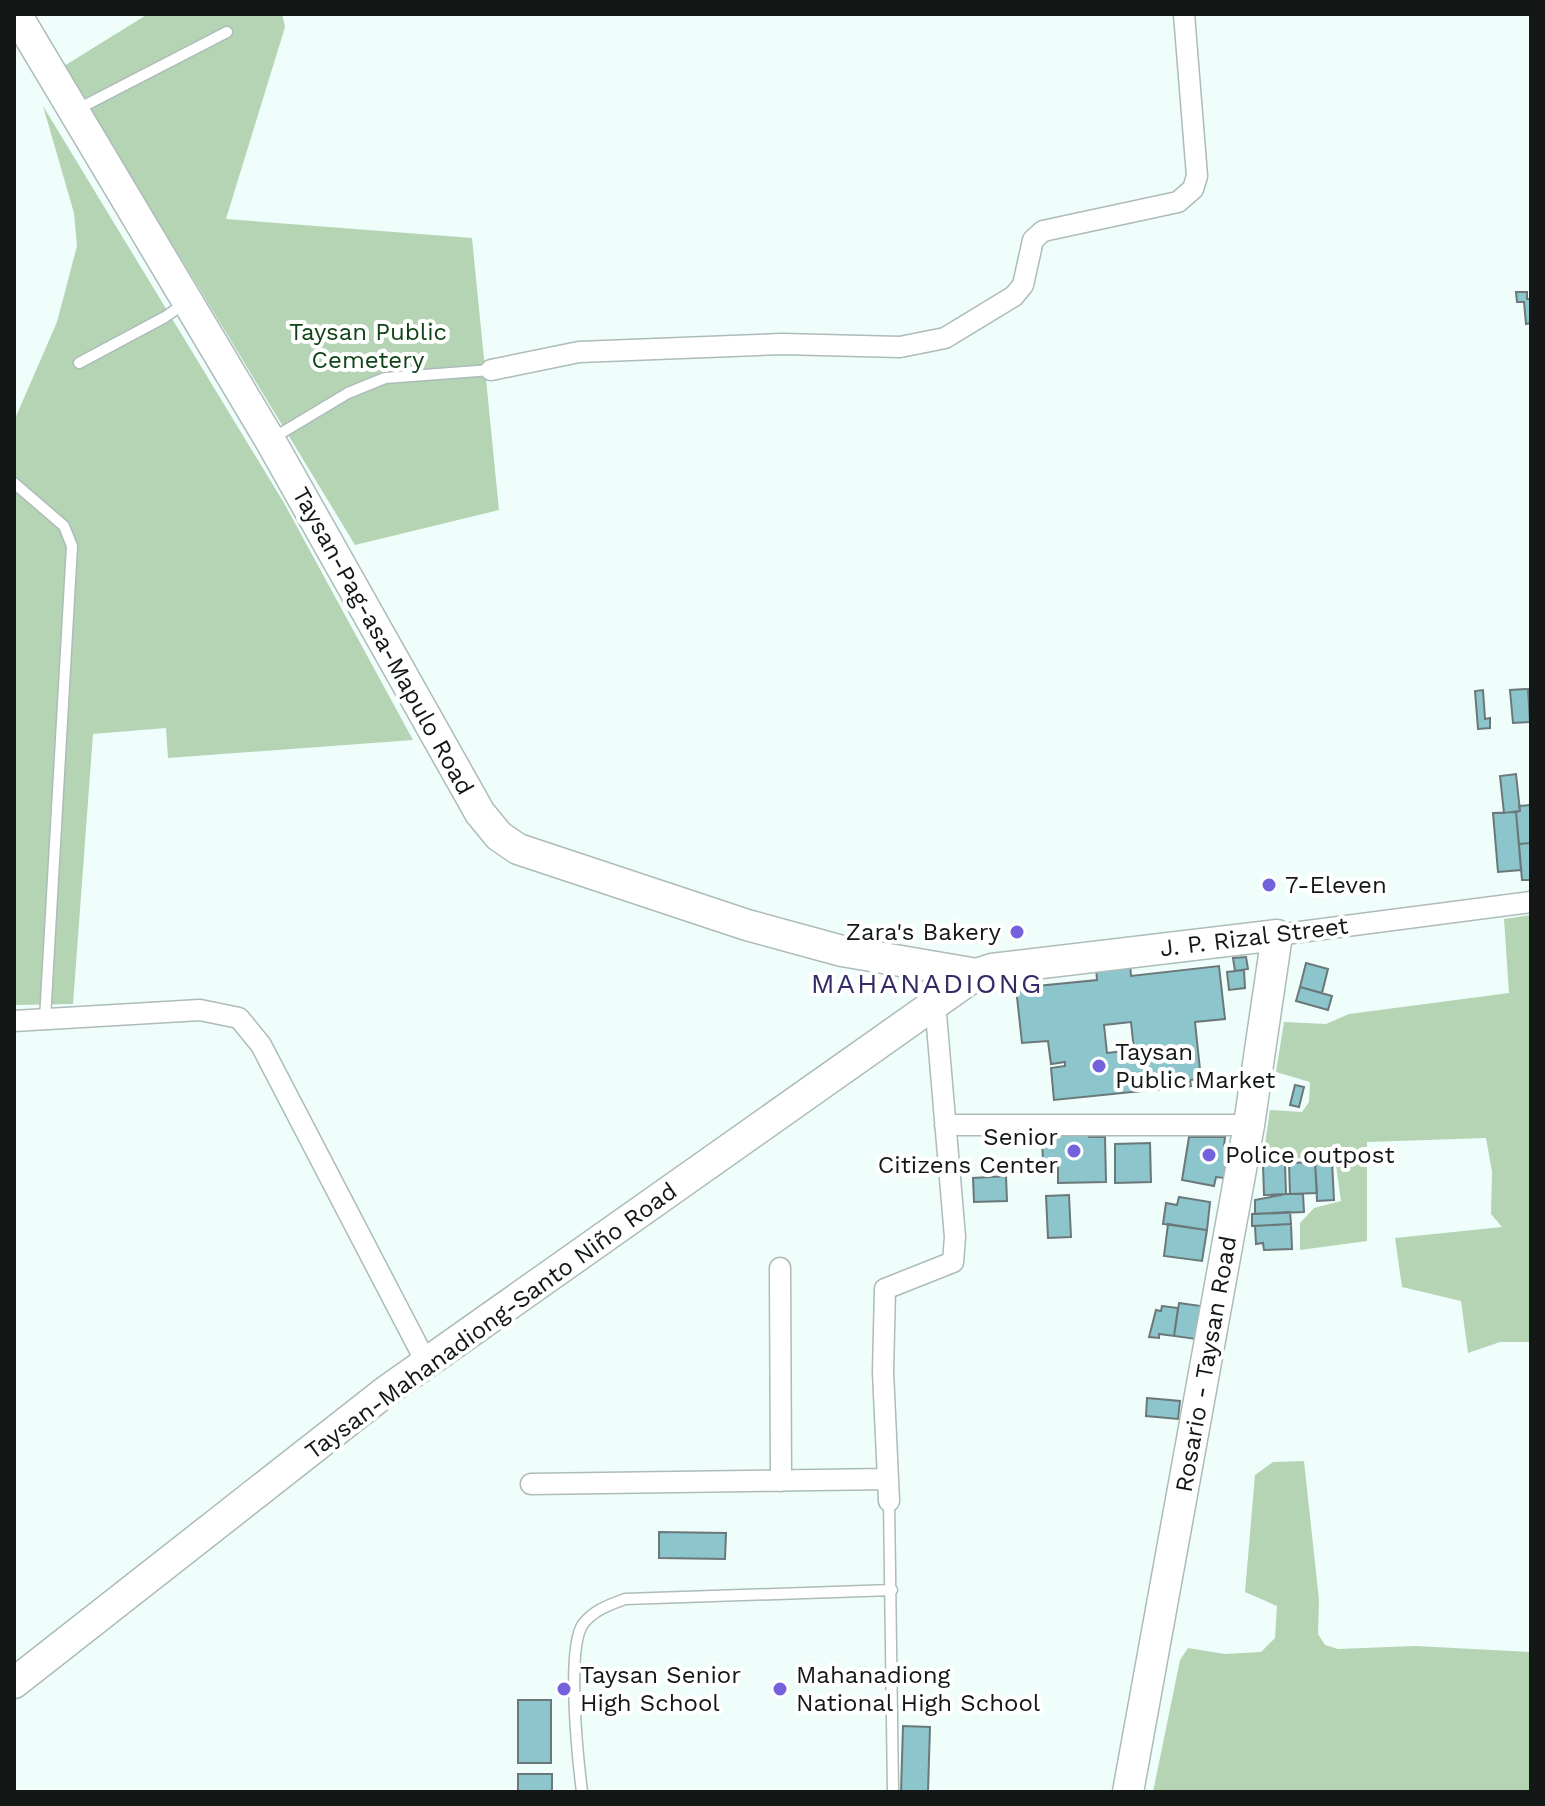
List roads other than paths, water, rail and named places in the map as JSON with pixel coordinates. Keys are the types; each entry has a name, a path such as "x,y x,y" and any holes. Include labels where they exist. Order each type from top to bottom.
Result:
{"main road":[{"name":"Taysan-Pag-asa-Mapulo Road","path":"16,14 270,440 480,813 499,836 518,849 747,925 842,951 977,974"},
{"name":"J. P. Rizal Street","path":"977,974 1277,935"},
{"name":"Rosario - Taysan Road","path":"1128,1792 1249,1125 1277,935"},
{"path":"902,960 925,1011"},
{"name":"Taysan-Mahanadiong-Santo Niño Road","path":"14,1683 426,1362 977,974"}],"street":[{"path":"491,370 579,352 782,344 900,347 945,338 1014,296 1023,285 1033,240 1043,231 1178,202 1193,189 1197,176 1184,14"},
{"name":"J. P. Rizal Street","path":"1277,935 1531,902"},
{"path":"14,1021 200,1010 239,1018 261,1045 426,1362"},
{"path":"889,1501 883,1372 885,1289 953,1262 955,1237 945,1125 925,1011"},
{"path":"945,1125 1249,1125"},
{"path":"780,1268 781,1481"},
{"path":"531,1484 887,1479"}],"lane":[{"path":"75,111 227,32"},
{"path":"79,363 165,317 186,301"},
{"path":"270,440 348,393 385,378 491,370"},
{"path":"14,483 64,526 72,546 45,1019"},
{"path":"889,1501 893,1792"},
{"path":"582,1792 573,1714 581,1628 595,1611 625,1599 892,1590"}],"place":[{"name":"7-Eleven","path":"1269,885"},
{"name":"Zara's Bakery","path":"1017,932"},
{"name":"Taysan Public Market","path":"1099,1066"},
{"name":"Senior Citizens Center","path":"1074,1151"},
{"name":"Police outpost","path":"1209,1155"},
{"name":"Taysan Senior High School","path":"564,1689"},
{"name":"Mahanadiong National High School","path":"780,1689"}],"district":[{"name":"MAHANADIONG","path":"927,983"}],"park label":[{"name":"Taysan Public Cemetery","path":"368,346"}]}
